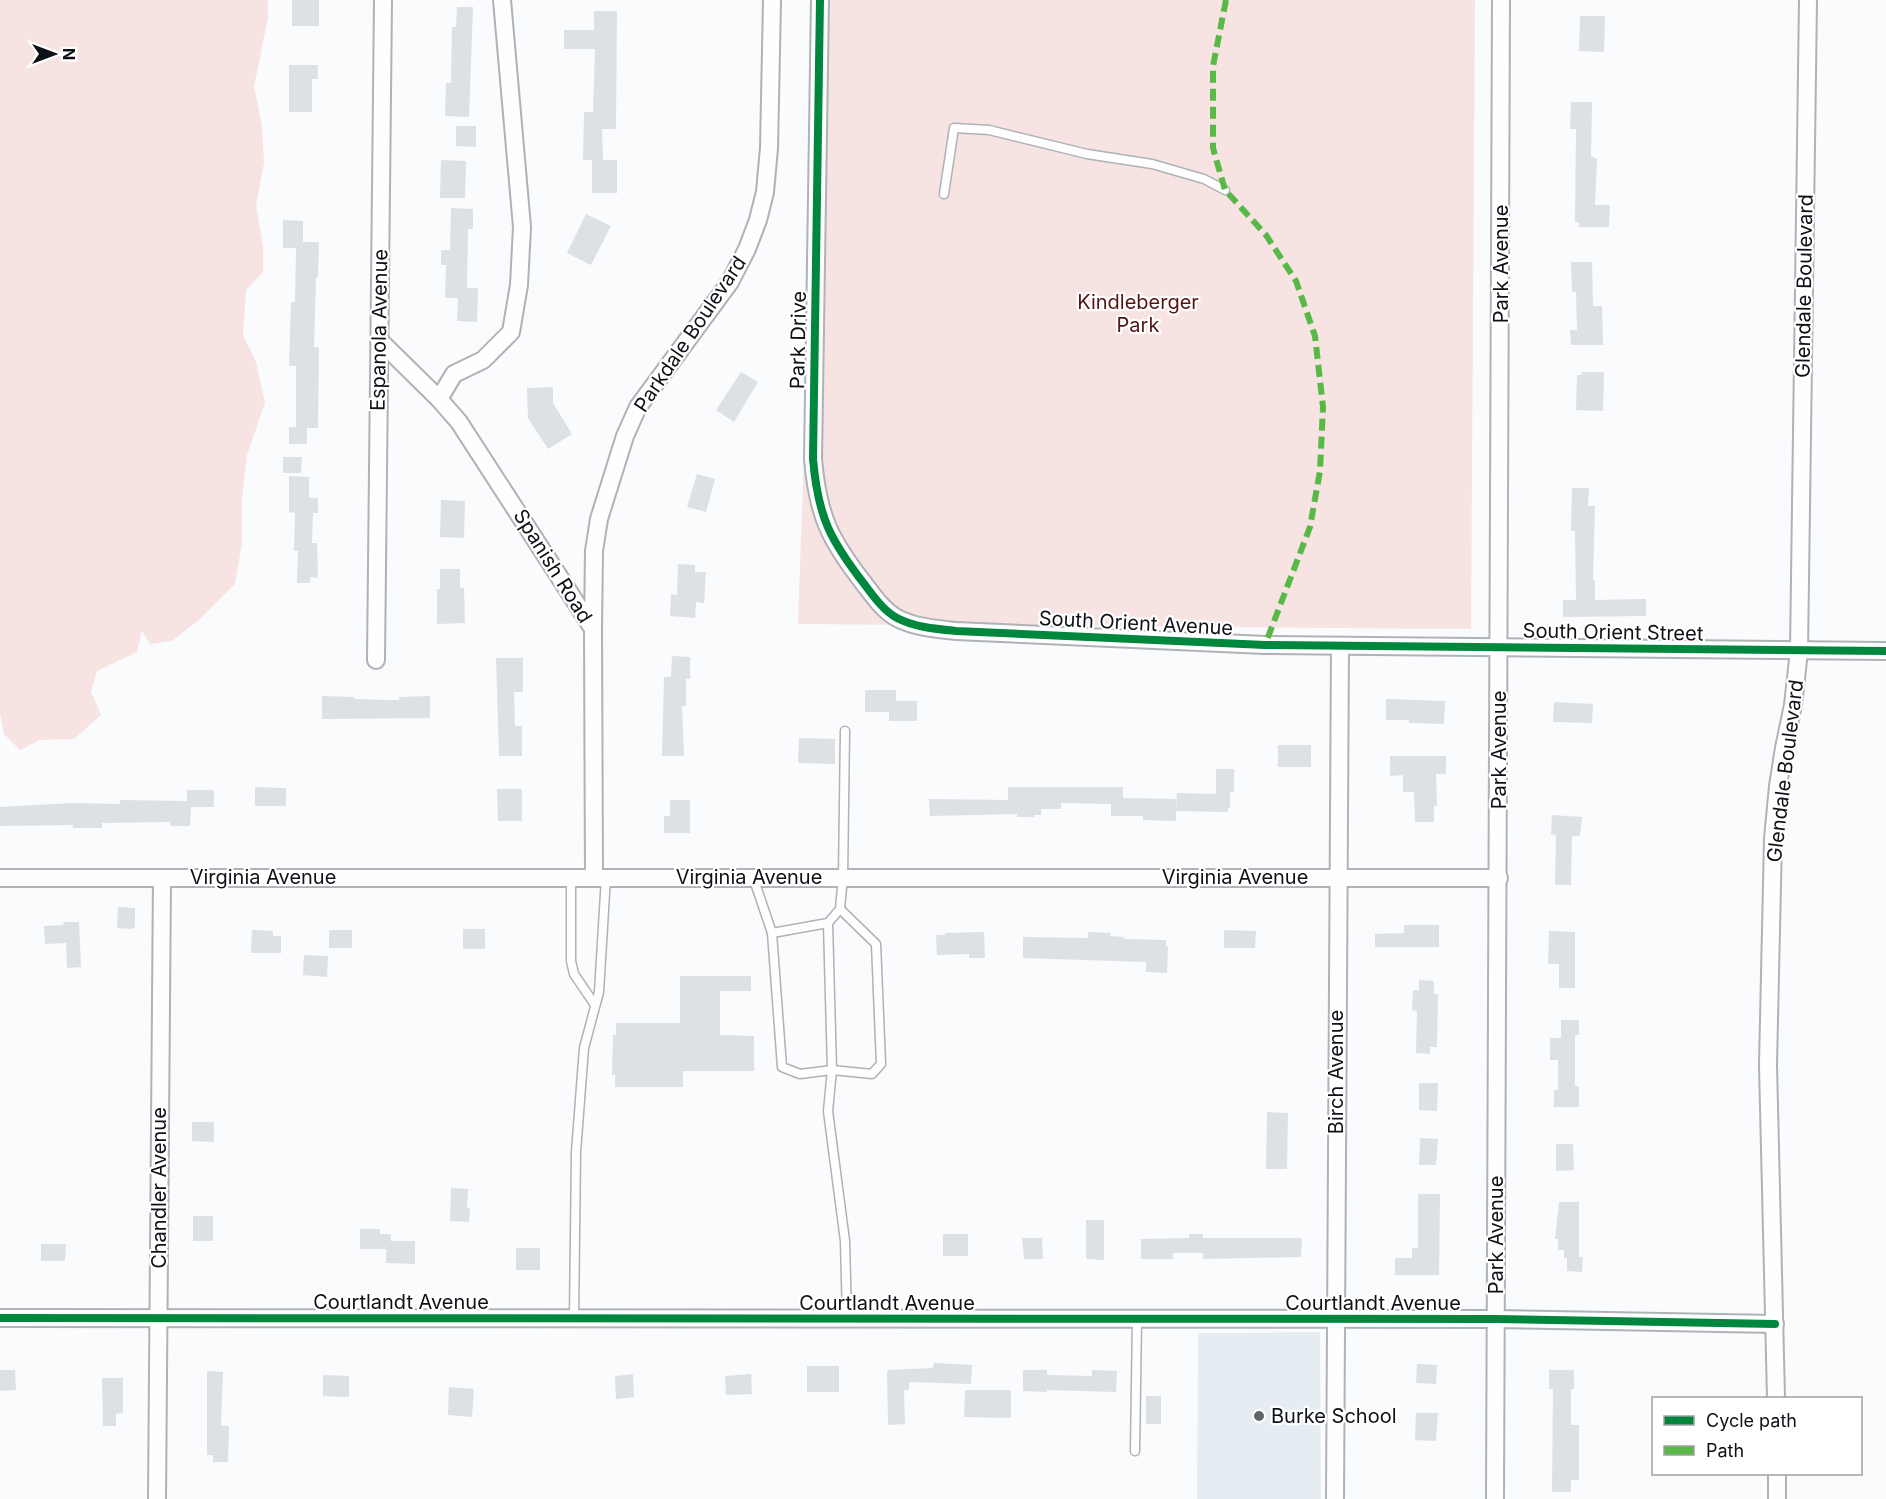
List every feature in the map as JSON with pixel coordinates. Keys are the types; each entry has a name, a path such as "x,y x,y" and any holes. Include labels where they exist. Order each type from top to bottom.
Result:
{"street":[{"name":"Espanola Avenue","path":"376,660 383,0"},
{"path":"439,399 454,374 483,360 511,332 519,285 522,227 502,0"},
{"name":"Parkdale Boulevard","path":"593,629 594,551 597,530 625,436 638,407 730,282 747,249 758,220 765,192 769,148 772,0"},
{"name":"Park Drive","path":"820,0 813,459 816,492 833,541 843,558 878,603 897,618 930,629"},
{"name":"Park Avenue","path":"1495,1499 1501,0"},
{"name":"Glendale Boulevard","path":"1776,1397 1768,1065 1773,839 1778,786 1793,705 1799,651 1808,0"},
{"name":"Spanish Road","path":"379,340 459,422 593,629 600,877"},
{"name":"South Orient Avenue","path":"930,629 1253,645 1340,646"},
{"name":"South Orient Street","path":"1340,646 1886,651"},
{"name":"Birch Avenue","path":"1335,1499 1340,646"},
{"name":"Virginia Avenue","path":"0,878 1499,878"},
{"name":"Chandler Avenue","path":"157,1499 162,878"},
{"name":"Courtlandt Avenue","path":"0,1318 1495,1319 1775,1324"},
{"path":"1777,1475 1777,1499"}],"lane":[{"path":"944,194 954,128 989,130 1087,154 1152,164 1204,179 1225,190"},
{"path":"772,933 828,923 840,909 843,877 845,731"},
{"path":"572,877 571,961 574,974 595,1005"},
{"path":"574,1318 576,1152 584,1048 599,992 600,877"},
{"path":"753,877 772,933 782,1067 800,1074 832,1070 873,1074 881,1064 876,944 840,909"},
{"path":"828,923 832,1070 828,1111 845,1241 847,1319"},
{"path":"1135,1451 1137,1319"}],"shaded area":[{"name":"Burke School","path":"1320,1332 1321,1499 1197,1499 1198,1333"}],"green space":[{"path":"0,0 268,0 268,17 254,87 262,126 264,163 256,205 263,247 263,272 246,290 243,335 256,362 265,403 247,455 242,499 242,543 235,584 200,619 172,641 150,644 142,631 137,652 97,671 91,692 101,715 74,739 40,740 20,750 4,734 0,713"},
{"name":"Kindleberger Park","path":"820,0 1475,0 1471,629 798,624"}],"building":[{"path":"292,0 319,0 319,26 292,26"},
{"path":"457,7 473,7 469,117 445,116 446,83 451,83 452,27 456,27"},
{"path":"594,11 617,11 616,129 602,129 603,160 583,160 584,112 593,112 595,49 564,49 564,30 594,30"},
{"path":"1580,16 1605,16 1604,52 1579,51"},
{"path":"289,65 318,65 318,79 312,79 312,112 289,112"},
{"path":"1571,102 1592,102 1591,156 1597,159 1595,205 1610,205 1609,227 1579,227 1579,222 1575,222 1576,129 1570,129"},
{"path":"456,126 476,126 476,147 456,146"},
{"path":"441,160 466,161 465,198 440,198"},
{"path":"592,160 617,160 617,193 592,193"},
{"path":"451,208 473,209 473,229 468,229 467,288 478,288 477,322 457,321 458,298 445,298 446,265 441,265 441,250 450,250"},
{"path":"586,214 611,226 591,265 567,253"},
{"path":"283,220 303,221 303,242 319,242 314,347 319,347 318,428 307,428 307,444 289,444 289,427 296,427 296,366 289,366 291,302 295,302 296,248 283,248"},
{"path":"1571,262 1592,262 1593,306 1602,306 1603,345 1571,345 1570,330 1577,330 1576,292 1572,292"},
{"path":"741,372 758,382 734,422 716,410"},
{"path":"1582,372 1604,372 1603,411 1576,410 1577,375 1581,375"},
{"path":"553,387 553,403 572,434 548,449 528,418 527,388"},
{"path":"283,457 302,457 301,473 283,473"},
{"path":"697,474 715,479 706,512 687,507"},
{"path":"289,476 309,477 309,498 318,498 318,513 313,513 312,543 317,543 318,578 311,577 310,583 297,583 298,551 294,551 295,513 289,512"},
{"path":"1572,488 1589,488 1588,506 1595,506 1593,580 1595,580 1595,600 1646,599 1646,616 1563,617 1563,600 1576,600 1575,531 1571,531"},
{"path":"441,500 465,501 464,538 440,537"},
{"path":"678,564 695,565 695,572 706,572 704,603 696,602 695,618 670,616 671,594 677,595"},
{"path":"440,569 460,569 460,588 464,588 465,623 437,624 437,589 440,589"},
{"path":"672,656 690,657 690,679 686,679 686,706 682,706 684,756 662,756 664,677 671,677"},
{"path":"496,658 523,658 523,692 514,692 515,726 522,726 522,756 499,756"},
{"path":"865,690 896,690 896,701 917,701 917,721 889,721 889,712 865,712"},
{"path":"322,696 399,700 399,697 430,696 430,718 322,719"},
{"path":"1386,699 1445,701 1444,724 1386,720"},
{"path":"1554,702 1593,704 1592,723 1553,722"},
{"path":"799,738 835,739 835,764 798,763"},
{"path":"1278,745 1311,745 1311,767 1278,767"},
{"path":"1390,756 1446,756 1446,774 1436,774 1437,806 1434,806 1434,822 1415,822 1414,792 1403,792 1403,775 1390,776"},
{"path":"1216,769 1234,769 1234,792 1230,792 1228,812 1176,811 1177,793 1216,794"},
{"path":"255,787 286,788 286,806 255,806"},
{"path":"1008,787 1123,787 1123,798 1176,799 1176,821 1143,820 1143,816 1111,816 1111,804 1061,803 1061,809 1041,809 1041,815 1034,815 1034,817 1017,817 1017,814 930,816 929,799 1008,800"},
{"path":"497,789 522,789 522,821 498,821"},
{"path":"187,790 214,790 214,807 191,807 190,826 170,826 170,822 102,823 102,828 73,828 73,825 0,826 0,807 73,803 120,804 120,800 187,801"},
{"path":"670,800 690,800 690,833 664,833 664,816 670,816"},
{"path":"1552,815 1582,817 1580,836 1572,836 1571,885 1555,885 1556,835 1551,834"},
{"path":"118,907 135,908 135,927 132,929 117,928"},
{"path":"63,922 79,922 81,967 67,968 66,943 45,944 44,926 64,925"},
{"path":"1404,925 1439,925 1439,947 1375,947 1375,934 1404,933"},
{"path":"463,929 485,929 485,949 463,949"},
{"path":"252,930 273,931 273,936 281,936 281,953 251,953"},
{"path":"329,930 352,930 352,948 329,948"},
{"path":"1224,930 1256,931 1255,948 1224,948"},
{"path":"1549,931 1575,932 1575,988 1559,988 1559,964 1548,964"},
{"path":"984,932 985,958 969,958 969,954 937,955 936,935"},
{"path":"1088,932 1111,933 1110,936 1124,937 1124,939 1166,940 1166,946 1168,946 1167,973 1146,972 1146,962 1023,958 1023,937 1088,938"},
{"path":"304,955 328,956 327,977 303,975"},
{"path":"680,976 751,976 751,991 720,991 720,1035 754,1036 754,1071 683,1071 683,1087 615,1087 615,1075 612,1075 613,1035 616,1035 616,1023 680,1023"},
{"path":"1419,980 1434,981 1434,994 1438,994 1437,1047 1430,1047 1430,1054 1416,1053 1417,1011 1412,1010 1413,990 1419,990"},
{"path":"1561,1020 1579,1020 1579,1035 1575,1035 1575,1086 1579,1086 1579,1107 1554,1107 1554,1090 1558,1090 1558,1060 1550,1060 1550,1038 1561,1038"},
{"path":"1419,1083 1438,1083 1437,1111 1419,1110"},
{"path":"1267,1112 1288,1113 1287,1169 1266,1169"},
{"path":"192,1122 214,1122 214,1142 192,1141"},
{"path":"1420,1138 1438,1139 1436,1165 1419,1165"},
{"path":"1556,1144 1573,1144 1574,1170 1556,1171"},
{"path":"451,1188 468,1189 469,1222 450,1221"},
{"path":"1418,1194 1440,1194 1439,1275 1395,1275 1395,1258 1412,1258 1412,1248 1418,1248"},
{"path":"1559,1202 1579,1202 1579,1257 1583,1257 1582,1272 1567,1271 1567,1258 1564,1258 1564,1250 1558,1250 1558,1239 1555,1239"},
{"path":"193,1216 213,1216 213,1241 193,1241"},
{"path":"1086,1220 1104,1220 1104,1260 1086,1259"},
{"path":"360,1229 380,1229 380,1234 391,1234 391,1241 415,1241 415,1264 386,1263 386,1249 360,1249"},
{"path":"943,1234 968,1234 968,1256 943,1256"},
{"path":"1189,1234 1203,1234 1203,1238 1302,1238 1301,1257 1203,1259 1203,1253 1173,1253 1173,1259 1141,1259 1141,1239 1189,1238"},
{"path":"1022,1238 1042,1238 1043,1259 1024,1259"},
{"path":"41,1244 66,1244 65,1261 41,1261"},
{"path":"516,1248 540,1248 540,1270 516,1270"},
{"path":"934,1363 972,1365 971,1384 909,1382 909,1390 904,1390 905,1424 888,1425 887,1372 889,1370 933,1368"},
{"path":"1417,1364 1437,1365 1436,1384 1416,1383"},
{"path":"807,1366 839,1366 839,1392 807,1392"},
{"path":"0,1370 15,1370 16,1390 0,1391"},
{"path":"1023,1370 1047,1370 1047,1375 1092,1376 1092,1370 1117,1371 1116,1392 1023,1391"},
{"path":"1549,1370 1574,1370 1574,1389 1571,1389 1571,1425 1579,1425 1579,1480 1571,1480 1571,1492 1552,1492 1553,1389 1549,1389"},
{"path":"207,1371 223,1372 221,1426 229,1426 228,1462 213,1462 213,1455 207,1455"},
{"path":"633,1374 634,1397 616,1399 615,1376"},
{"path":"751,1374 752,1394 726,1395 725,1376"},
{"path":"323,1375 349,1376 349,1397 323,1396"},
{"path":"102,1378 123,1378 123,1413 116,1414 116,1426 103,1426"},
{"path":"449,1387 474,1389 472,1417 448,1415"},
{"path":"965,1390 1011,1390 1011,1418 964,1417"},
{"path":"1146,1396 1161,1396 1161,1424 1146,1424"},
{"path":"1416,1413 1438,1413 1436,1441 1415,1440"}],"marked path":[{"path":"1226,0 1213,66 1213,148 1225,190 1266,235 1296,281 1315,336 1323,407 1320,471 1310,527 1265,645"}],"cycle path":[{"path":"820,0 813,459 815,479 822,512 834,541 876,599 897,618 918,626 956,631 1265,645 1886,651"},
{"path":"0,1318 1495,1319 1775,1324"}],"place":[{"name":"Burke School","path":"1259,1416"}]}
